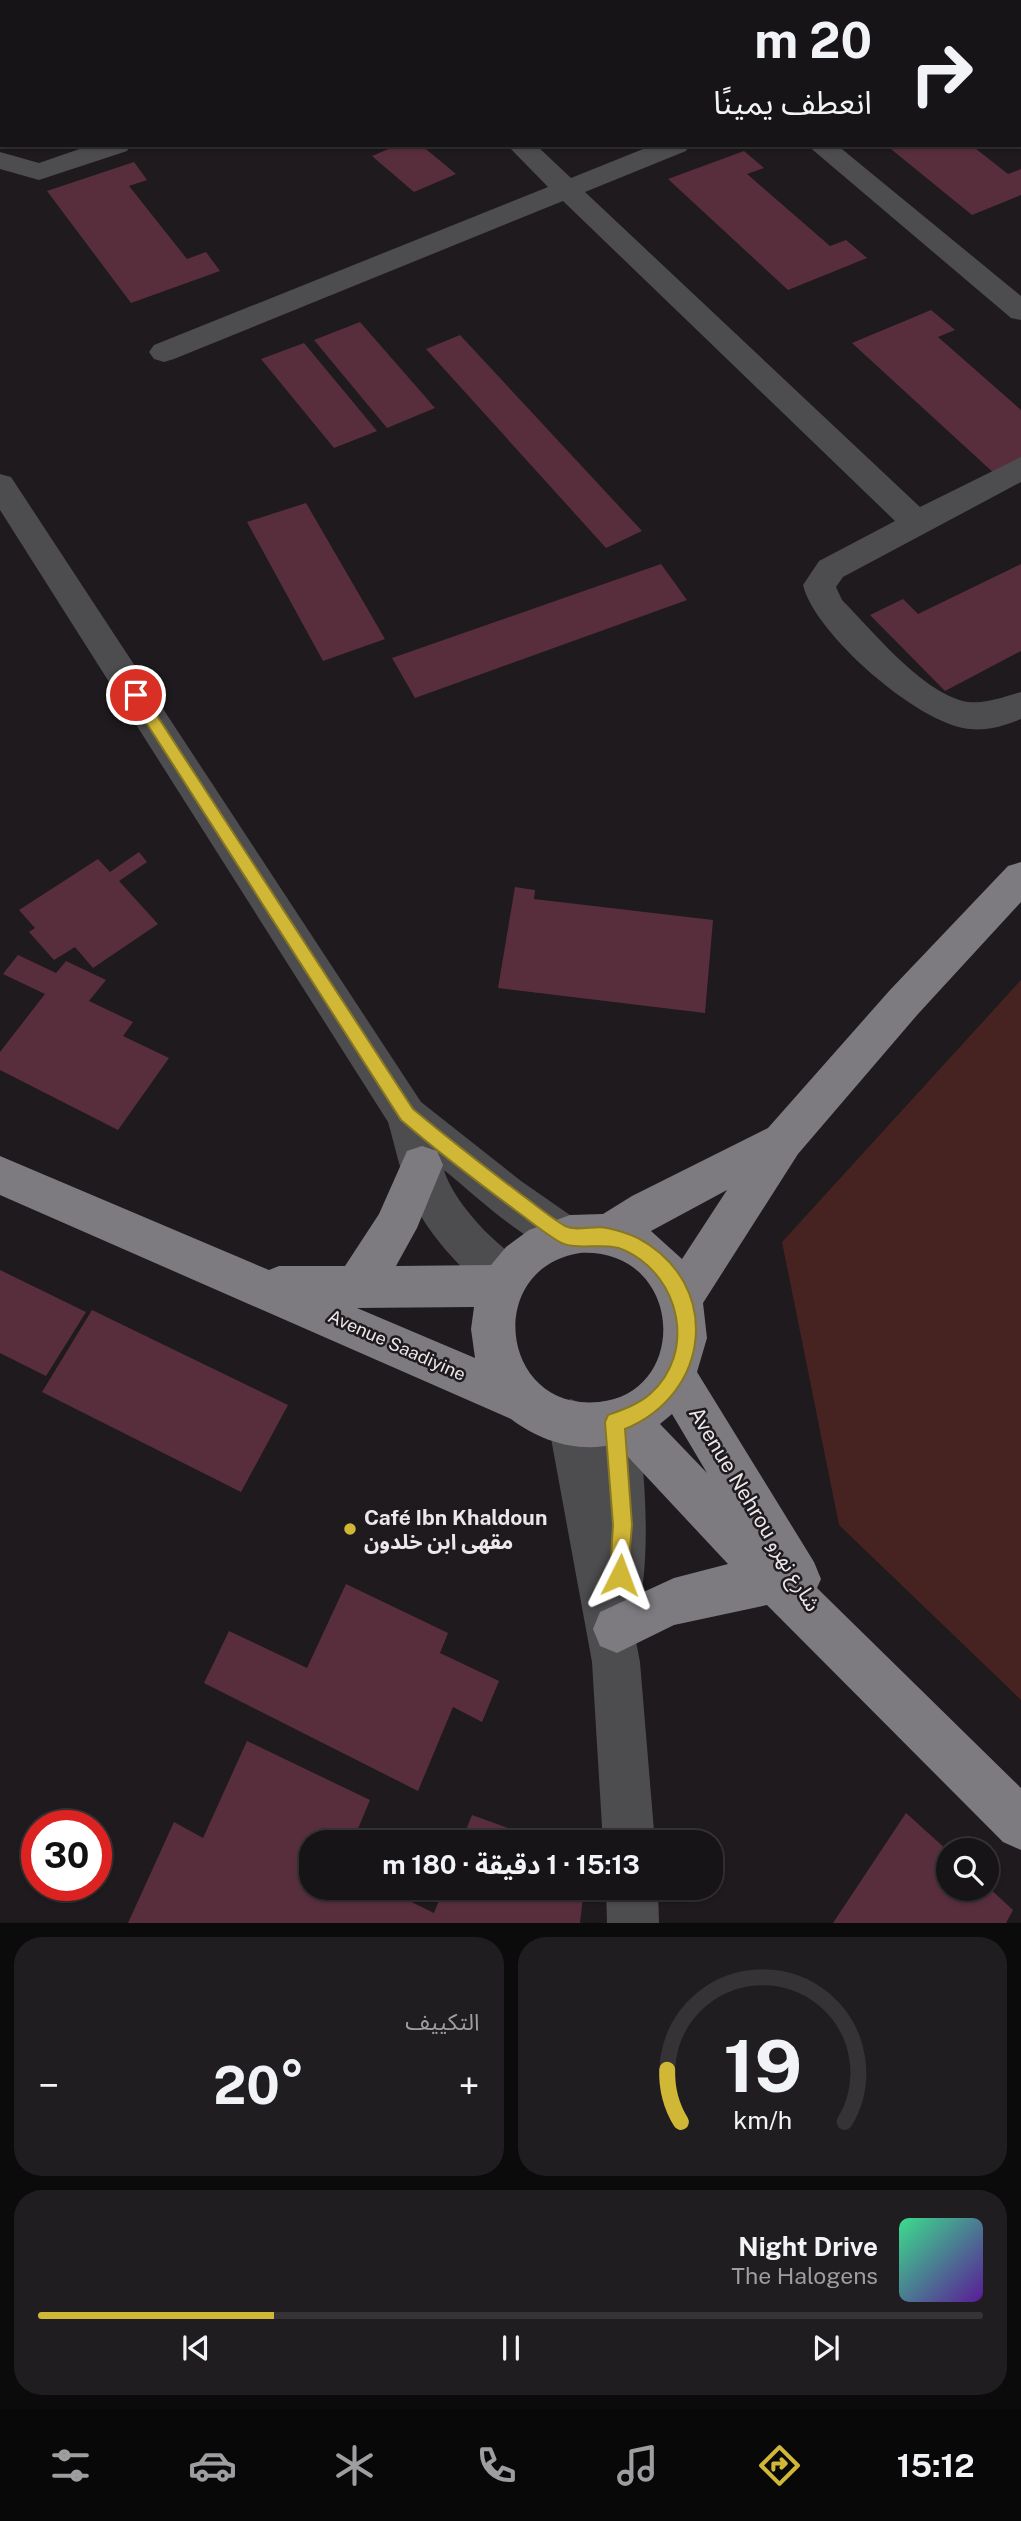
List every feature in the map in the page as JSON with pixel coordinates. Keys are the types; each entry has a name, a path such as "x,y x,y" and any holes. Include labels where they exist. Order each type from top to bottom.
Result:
{"main road":[{"path":"681,1299 783,1141 904,1002 1021,877"},
{"path":"586,1236 630,1244 652,1258 669,1276 681,1299 687,1325 685,1352 676,1377 657,1401 603,1422 530,1404 507,1378 494,1349 492,1317 503,1282 522,1258 542,1244 586,1236 647,1210 783,1141"},
{"path":"356,1287 383,1251 402,1216 422,1165"},
{"name":"Avenue Saadiyine","path":"0,1175 530,1404"},
{"name":"Avenue Saadiyine","path":"264,1287 503,1282"},
{"name":"Avenue Nehrou شارع نهرو","path":"676,1377 834,1641"},
{"name":"Avenue Nehrou شارع نهرو","path":"603,1422 776,1580 834,1641 1021,1824"},
{"path":"617,1646 644,1612 693,1594 776,1580"}],"street":[{"path":"0,160 39,172 112,147"},
{"path":"522,147 915,521"},
{"path":"164,352 672,147"},
{"path":"822,147 1021,311"},
{"path":"1021,468 915,521 831,569 819,585 823,601 933,704 958,714 985,718 1021,705"},
{"path":"0,485 407,1115 429,1191 470,1246 503,1282"},
{"path":"407,1115 458,1158 586,1236"},
{"path":"603,1422 628,1830"},
{"path":"632,1900 633,1923"}],"shaded area":[{"path":"1021,980 1021,1700 839,1525 782,1242"}],"building":[{"path":"393,147 423,147 456,174 414,192 372,156"},
{"path":"888,147 974,147 1008,174 1021,169 1021,195 972,215"},
{"path":"744,151 764,168 747,174 830,246 846,240 867,258 788,290 668,179"},
{"path":"134,162 147,180 129,186 187,259 206,252 220,271 131,303 47,191"},
{"path":"931,310 955,330 938,337 1021,410 1021,464 996,475 852,343"},
{"path":"360,322 435,408 387,428 314,340"},
{"path":"460,335 642,531 606,548 426,349"},
{"path":"304,343 377,431 334,448 261,359"},
{"path":"306,503 385,639 323,661 247,522"},
{"path":"661,564 687,600 415,698 392,658"},
{"path":"1021,564 1021,651 945,691 870,615 903,599 918,614"},
{"path":"139,852 147,862 119,881 158,924 93,968 75,947 54,960 29,932 35,928 19,910 98,859 110,872"},
{"path":"515,887 535,890 534,899 713,920 705,1013 498,988"},
{"path":"18,955 56,973 66,961 106,980 89,1001 133,1022 123,1036 169,1058 118,1130 0,1070 0,1052 45,994 3,974"},
{"path":"0,1270 86,1312 46,1376 0,1353"},
{"path":"92,1310 288,1405 241,1492 42,1392"},
{"path":"346,1584 448,1633 440,1653 499,1681 482,1722 453,1707 418,1791 204,1683 229,1631 307,1668"},
{"path":"247,1741 370,1800 357,1830 299,1830 299,1900 407,1900 434,1913 439,1900 583,1900 580,1923 128,1923 174,1822 203,1838"},
{"path":"906,1813 936,1840 936,1901 999,1901 999,1897 1013,1910 1006,1923 833,1923"},
{"path":"472,1815 514,1830 466,1830"}],"place":[{"name":"Café Ibn Khaldoun مقهى ابن خلدون","path":"350,1529"}],"route":[{"path":"136,695 407,1115 506,1195 565,1236 607,1236 630,1244 652,1258 669,1276 681,1299 687,1325 685,1352 676,1377 657,1401 625,1420 615,1422 622,1525 620,1575"}]}
